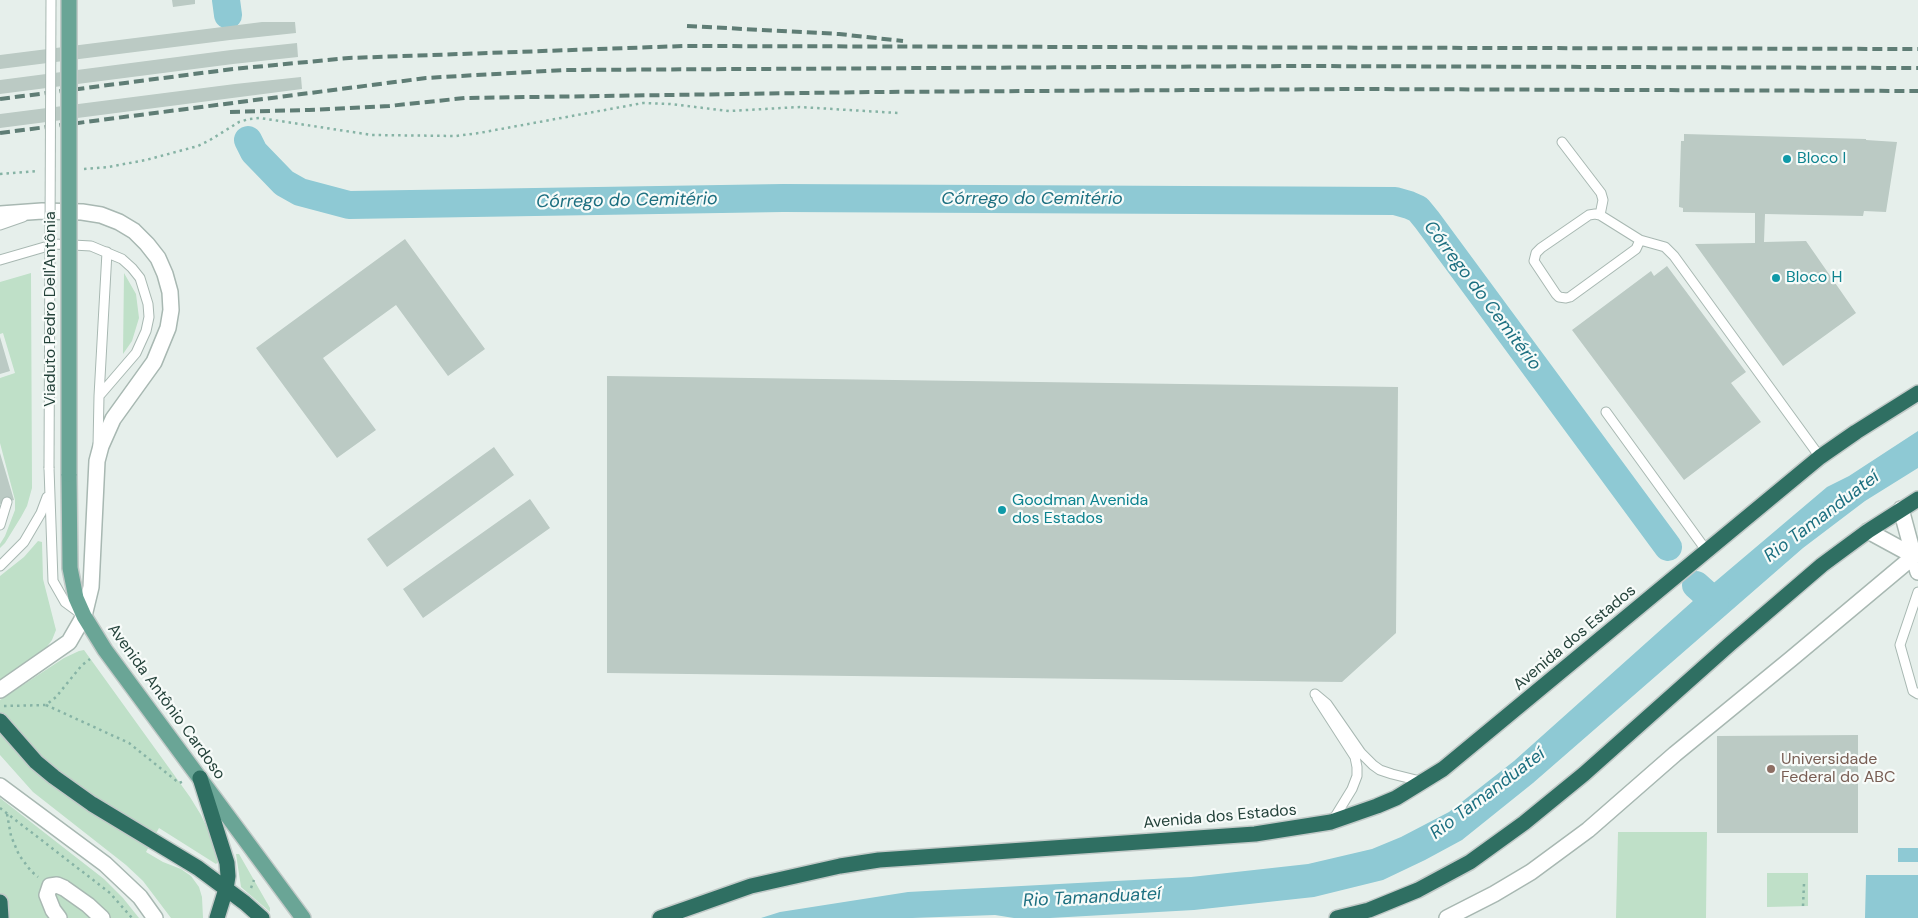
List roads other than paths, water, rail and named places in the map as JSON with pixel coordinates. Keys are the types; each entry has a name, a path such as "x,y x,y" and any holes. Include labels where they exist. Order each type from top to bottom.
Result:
{"highway":[{"name":"Avenida dos Estados","path":"660,918 751,886 840,866 879,860 1255,834 1331,822 1390,801 1425,782 1466,752 1706,550 1820,457 1918,393"},
{"path":"1337,918 1369,910 1418,890 1470,862 1494,845 1584,774 1822,565 1868,531 1918,499"},
{"path":"0,720 36,762 54,777 86,799 170,850 226,889 262,918"},
{"path":"200,778 228,863 226,889 218,918"},
{"path":"0,902 2,918"}],"main road":[{"name":"Viaduto Pedro Dell'Antônia","path":"69,0 70,568 76,598 84,616"},
{"name":"Avenida Antônio Cardoso","path":"84,616 105,650 304,918"}],"street":[{"path":"0,214 42,211 82,212 101,215 119,222 134,231 158,258 166,274 171,310 168,328 154,362 106,432 97,461 91,587 84,616 69,642 0,690"},
{"path":"1901,509 1918,572"},
{"path":"1868,531 1914,556"},
{"path":"1447,918 1494,894 1531,872 1573,841 1914,556"},
{"path":"0,779 18,799"},
{"path":"0,786 105,864 140,897 155,918"},
{"path":"59,918 53,910 47,895 50,886 57,885 64,888 88,905 102,918"}],"lane":[{"name":"Viaduto Pedro Dell'Antônia","path":"49,492 51,0"},
{"path":"1562,142 1601,193 1603,200 1600,215"},
{"path":"0,225 42,211"},
{"path":"1640,240 1636,249 1570,297 1559,297 1535,264 1536,253 1589,215 1600,215 1640,240 1659,244 1670,251 1820,457"},
{"path":"0,260 55,244 91,246 122,259 140,278 147,297 149,317 146,330 136,354 100,396"},
{"path":"97,461 107,252"},
{"path":"1606,412 1706,550"},
{"path":"0,566 16,552 29,535 41,513 49,492"},
{"name":"Avenida Antônio Cardoso","path":"49,492 53,581 65,602 84,616"},
{"path":"0,525 7,502"},
{"path":"1918,592 1900,645 1913,691 1918,694"},
{"path":"1331,822 1352,789 1357,776 1357,767 1355,757 1314,694 1327,704 1361,753 1373,765 1380,770 1392,774 1425,782"}],"water":[{"name":"Rio Tamanduateí","path":"1918,431 1918,468 1865,501 1803,548 1533,783 1462,840 1383,880 1314,897 1194,910 1050,918 1014,918 995,915 912,918 761,918 780,912 908,892 1191,877 1308,864 1372,849 1401,837 1449,812 1514,761 1703,592 1827,487 1849,476"},
{"path":"1898,848 1918,848 1918,862 1898,862"},
{"path":"1866,875 1918,875 1918,918 1865,918"}],"waterway":[{"name":"Córrego do Cemitério","path":"226,0 228,15"},
{"name":"Córrego do Cemitério","path":"248,140 254,152 284,183 300,192 349,205 783,198 1395,201 1409,205 1418,209 1427,220 1668,547"},
{"name":"Córrego do Cemitério","path":"1696,585 1715,602"}],"railway":[{"path":"687,26 839,34 903,41"},
{"path":"0,99 233,69 349,58 683,46 1918,49"},
{"path":"0,133 426,78 564,70 1302,66 1918,68"},
{"path":"230,112 389,106 465,98 871,92 1358,89 1918,91"}],"place":[{"name":"Bloco I","path":"1787,159"},
{"name":"Bloco H","path":"1776,278"},
{"name":"Goodman Avenida dos Estados","path":"1002,510"},
{"name":"Universidade Federal do ABC","path":"1771,769"}]}
